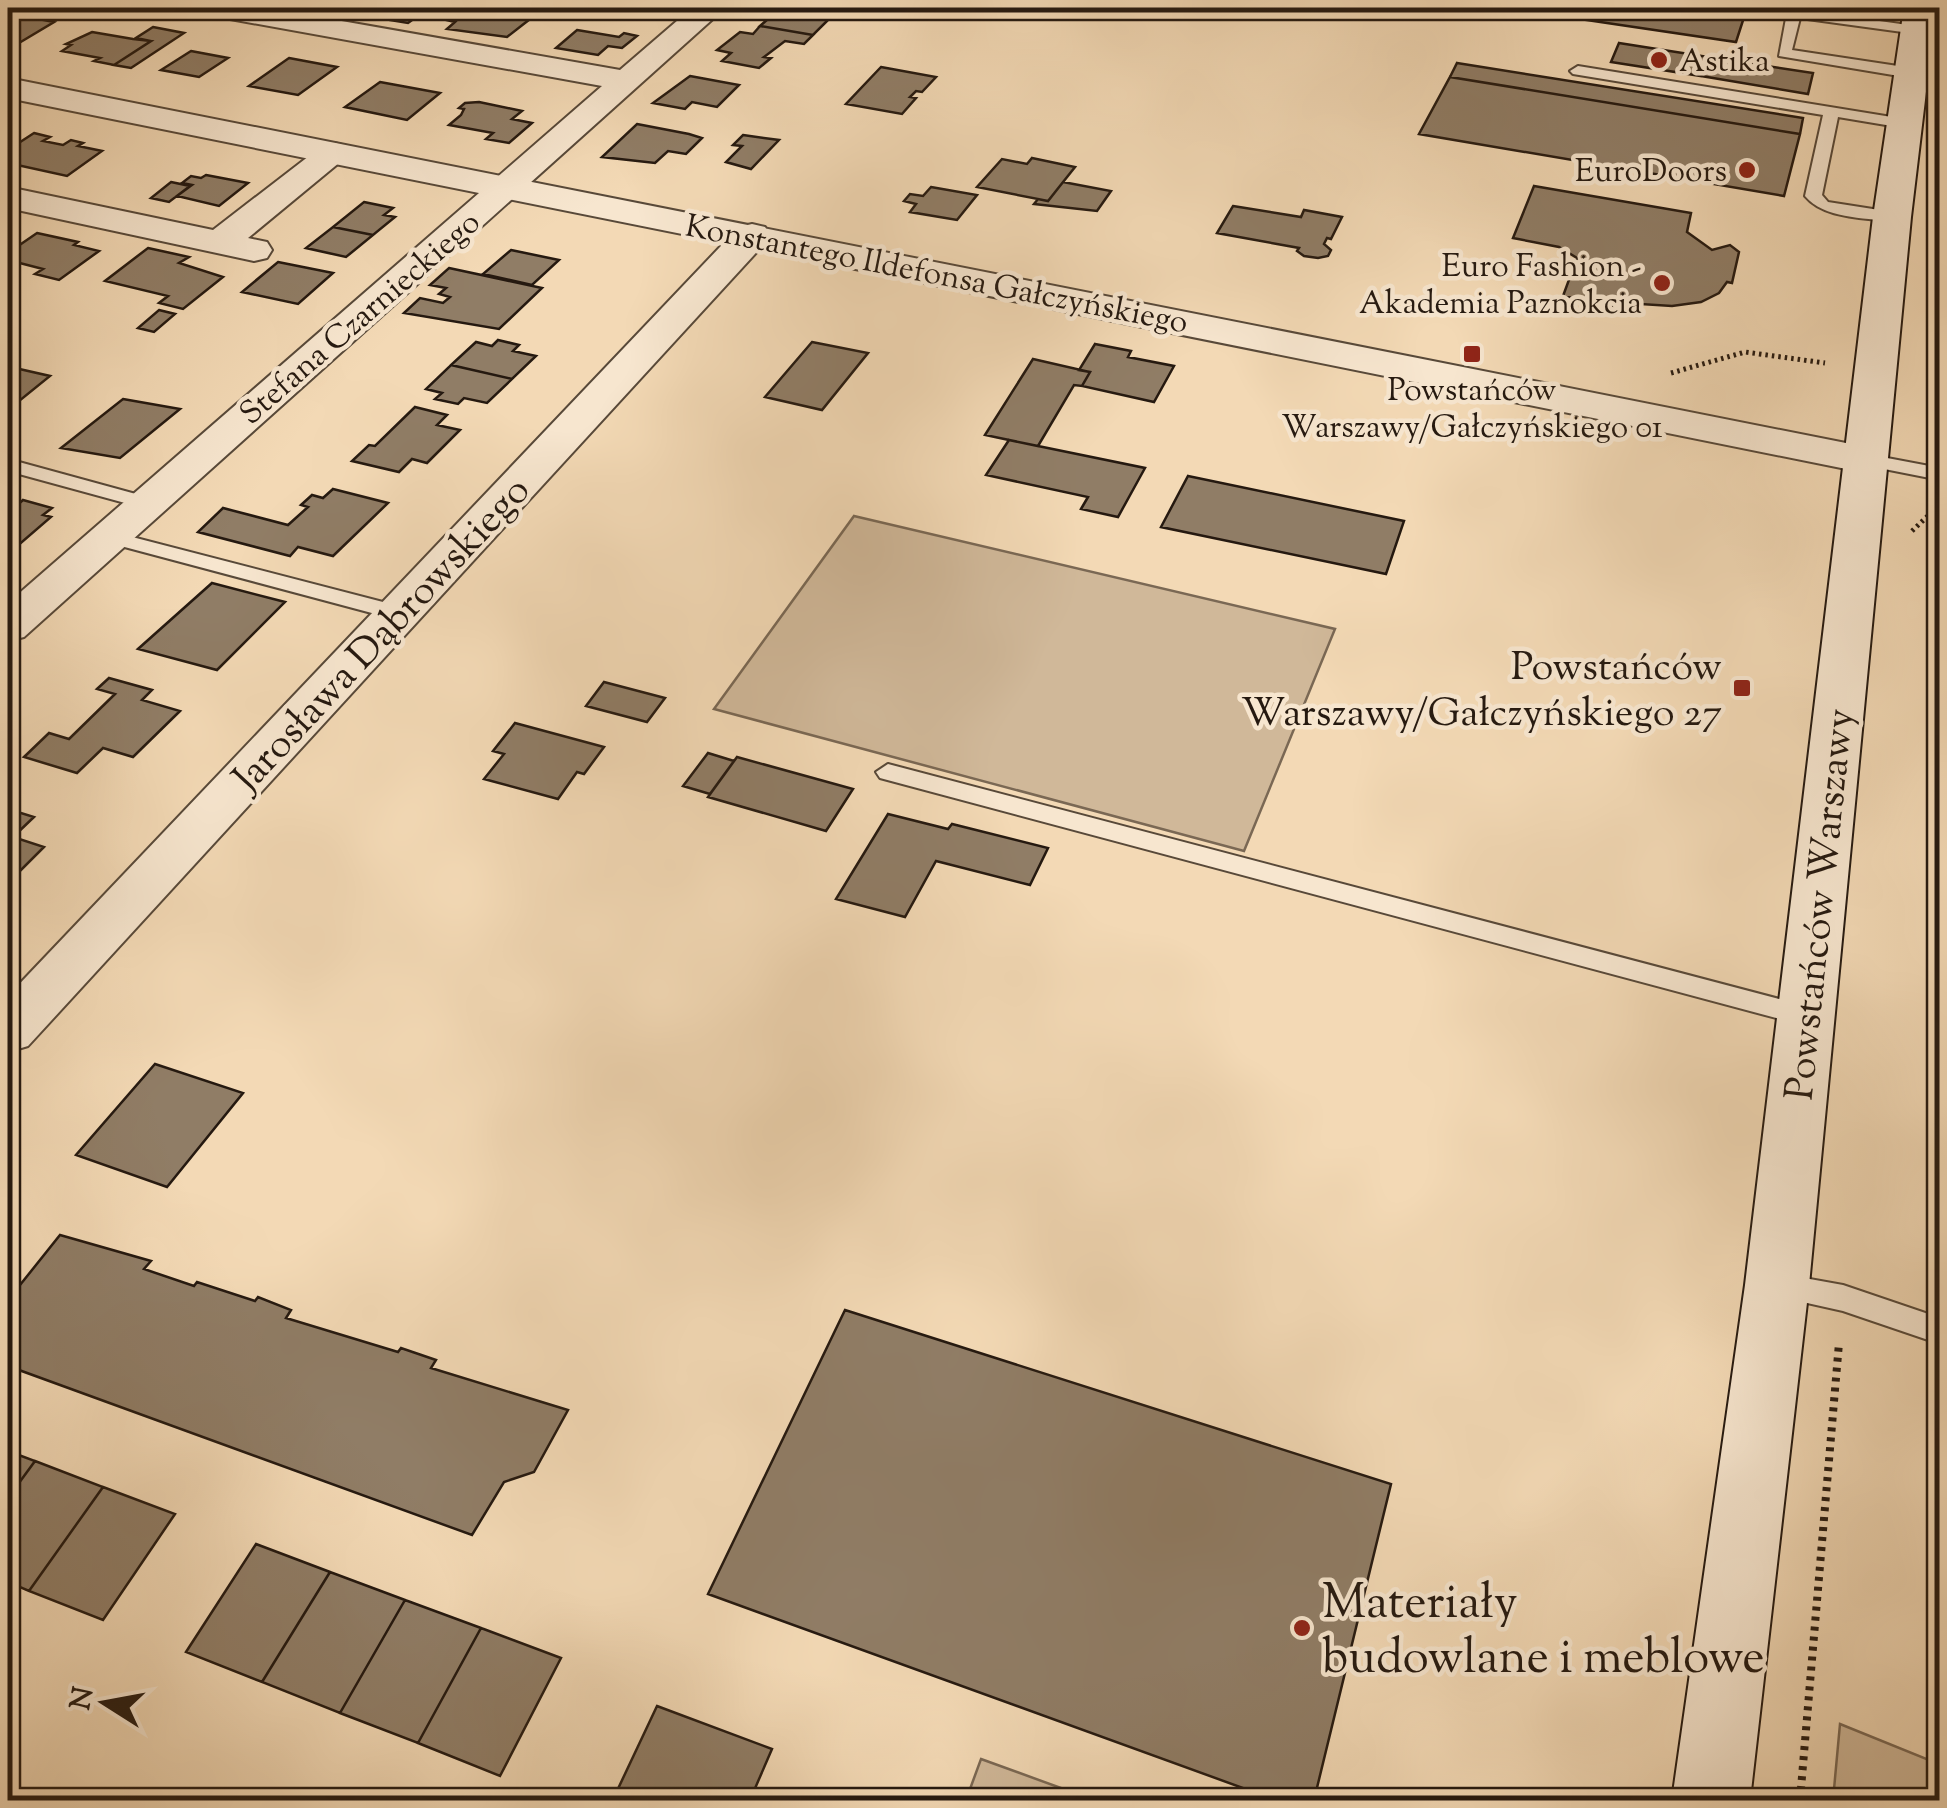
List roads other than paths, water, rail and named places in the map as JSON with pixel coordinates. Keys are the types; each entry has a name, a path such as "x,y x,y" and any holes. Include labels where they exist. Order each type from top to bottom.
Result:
{"main road":[{"name":"Powstańców Warszawy","path":"1711,1800 1777,1285 1892,217 1918,19"},
{"name":"Konstantego Ildefonsa Gałczyńskiego","path":"8,88 1866,460"}],"street":[{"path":"219,8 626,81"},
{"name":"Stefana Czarnieckiego","path":"8,627 710,8"},
{"path":"218,242 334,152"},
{"path":"8,198 254,250"},
{"name":"Jarosława Dąbrowskiego","path":"8,1031 752,235"}],"lane":[{"path":"1911,73 1784,52 1794,13 1918,19"},
{"path":"1578,71 1904,123"},
{"path":"1831,112 1813,196 1823,206 1892,217"},
{"path":"1866,460 1940,474"},
{"path":"8,465 147,503"},
{"path":"108,537 398,613"},
{"path":"888,772 1806,1016"},
{"path":"1777,1285 1843,1298 1874,1312 1940,1330"}],"place":[{"name":"Astika","path":"1659,60"},
{"name":"EuroDoors","path":"1747,170"},
{"name":"Euro Fashion - Akademia Paznokcia","path":"1662,283"},
{"name":"Powstańców Warszawy/Gałczyńskiego 01","path":"1472,354"},
{"name":"Powstańców Warszawy/Gałczyńskiego 27","path":"1742,688"},
{"name":"Materiały budowlane i meblowe","path":"1302,1628"}]}
